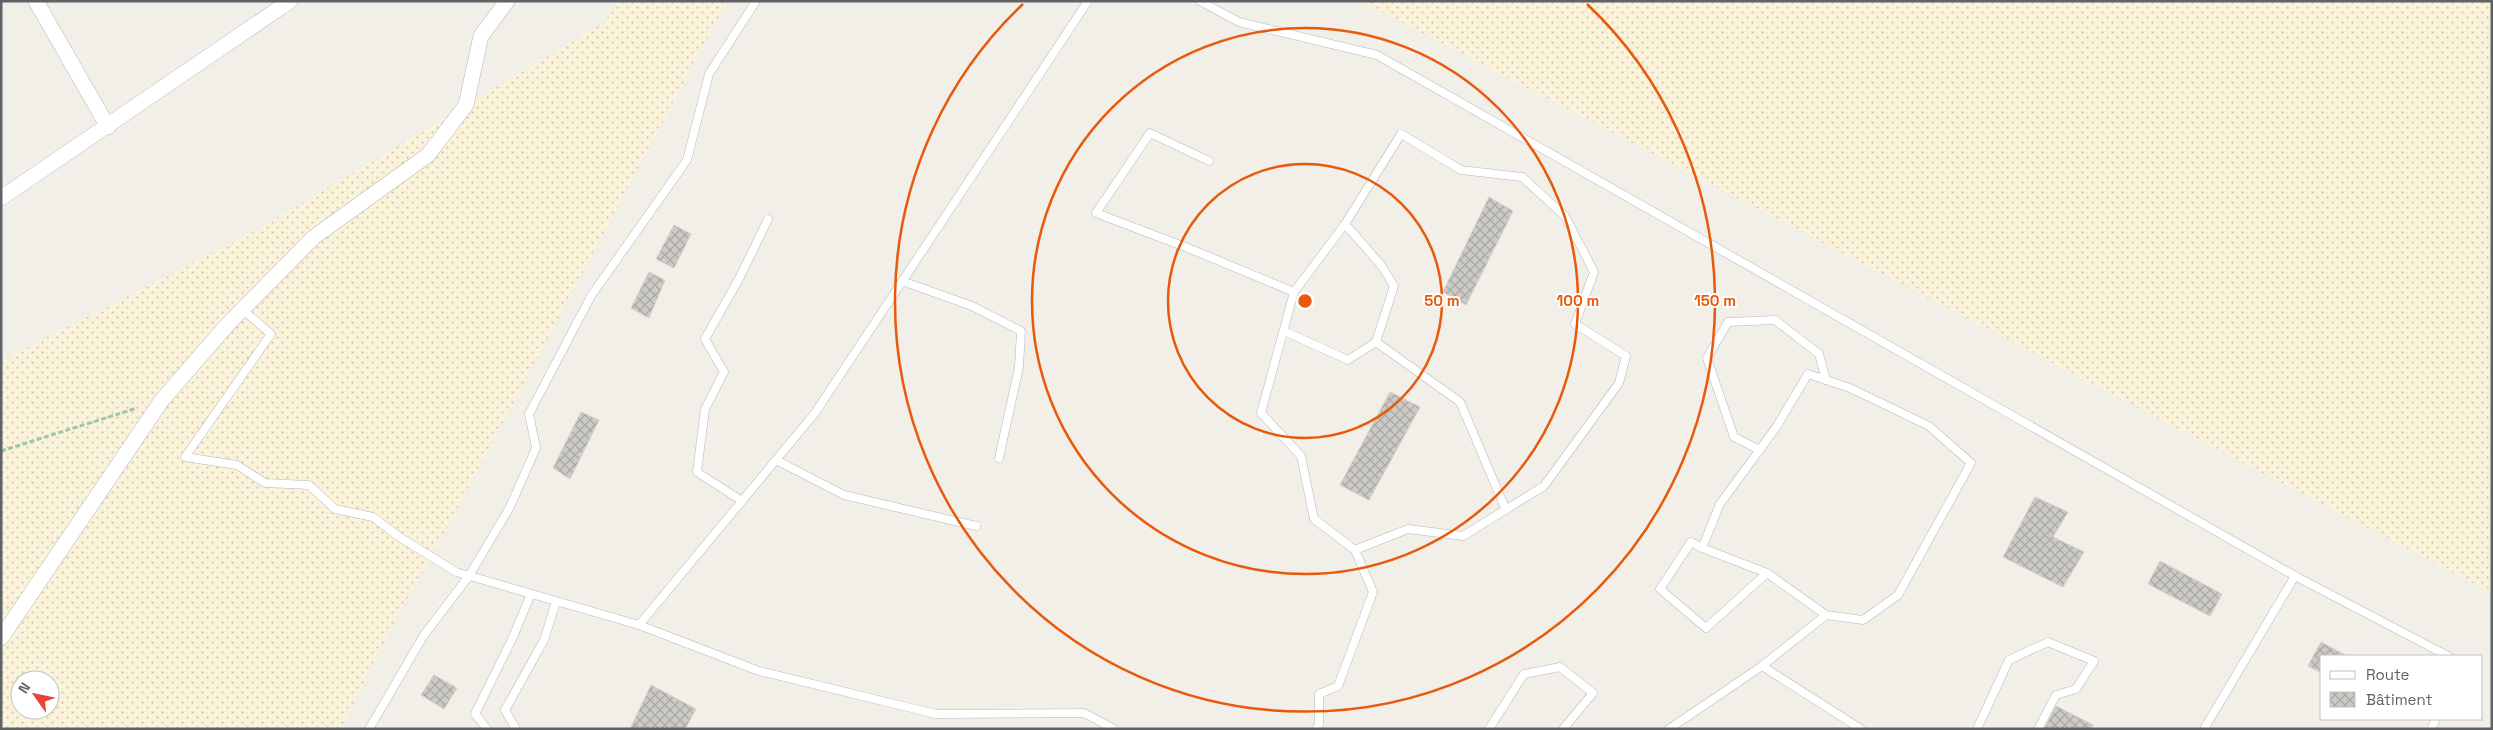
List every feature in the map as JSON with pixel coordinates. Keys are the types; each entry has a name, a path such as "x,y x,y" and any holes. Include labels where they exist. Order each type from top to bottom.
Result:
{"street":[{"path":"36,1 108,127"},
{"path":"1,198 108,127 290,1"},
{"path":"1,638 162,400 242,309 314,237 428,155 466,105 481,36 507,1"}],"lane":[{"path":"370,729 424,635 469,576 510,507 536,448 529,414 592,296 687,160 709,74 756,1"},
{"path":"639,625 815,413 1088,1"},
{"path":"1200,1 1240,22 1377,55 2295,576 2446,655"},
{"path":"1209,161 1150,133 1096,214 1188,248 1294,292"},
{"path":"1316,729 1319,724 1319,694 1338,686 1373,592 1355,550 1314,519 1301,456 1261,413 1294,292 1345,224 1402,134 1461,170 1522,177 1565,216 1594,272 1575,324 1626,356 1619,383 1544,486 1463,536 1408,529 1355,550"},
{"path":"742,501 697,472 704,408 724,372 705,340 740,277 768,219"},
{"path":"1284,331 1348,360 1376,342 1394,286 1381,265 1345,224"},
{"path":"902,281 972,306 1021,331 1019,367 999,458"},
{"path":"242,309 271,334 186,457 237,465 265,483 309,485 335,509 373,517 398,536 456,572 639,625 759,672 936,714 1084,713 1114,729"},
{"path":"1760,450 1734,438 1706,358 1728,322 1776,320 1819,354 1826,380"},
{"path":"1376,342 1460,402 1506,510"},
{"path":"1702,548 1720,504 1778,426 1808,374 1850,388 1929,426 1971,463 1898,595 1863,620 1826,615 1767,573 1702,548 1691,542 1660,589 1706,628 1767,573"},
{"path":"776,460 844,495 976,526"},
{"path":"2204,729 2295,576"},
{"path":"487,729 475,714 513,637 531,594"},
{"path":"516,729 505,710 544,640 556,602"},
{"path":"1669,729 1762,666 1826,615"},
{"path":"1977,729 2008,660 2048,642 2094,661 2076,689 2056,695 2038,729"},
{"path":"1762,666 1861,729"},
{"path":"1489,729 1524,674 1560,667 1593,693 1563,729"}],"path":[{"path":"1,450 162,400"}],"sand":[{"path":"617,1 727,1 432,556 394,622 341,729 1,729 1,361 255,231 605,22"},
{"path":"1361,1 2492,1 2492,593"}],"building":[{"path":"1489,197 1513,211 1466,305 1443,292"},
{"path":"674,225 691,234 674,268 656,259"},
{"path":"649,272 665,280 649,318 631,308"},
{"path":"1390,392 1420,407 1369,500 1340,485"},
{"path":"581,412 599,420 570,479 553,468"},
{"path":"2035,497 2068,512 2053,537 2084,552 2063,587 2003,557"},
{"path":"2160,561 2222,594 2210,616 2148,584"},
{"path":"2321,642 2345,655 2320,655 2320,672 2308,666"},
{"path":"434,675 457,688 444,709 421,695"},
{"path":"651,685 696,709 685,729 630,729"},
{"path":"2056,706 2093,725 2091,729 2044,729"}]}
